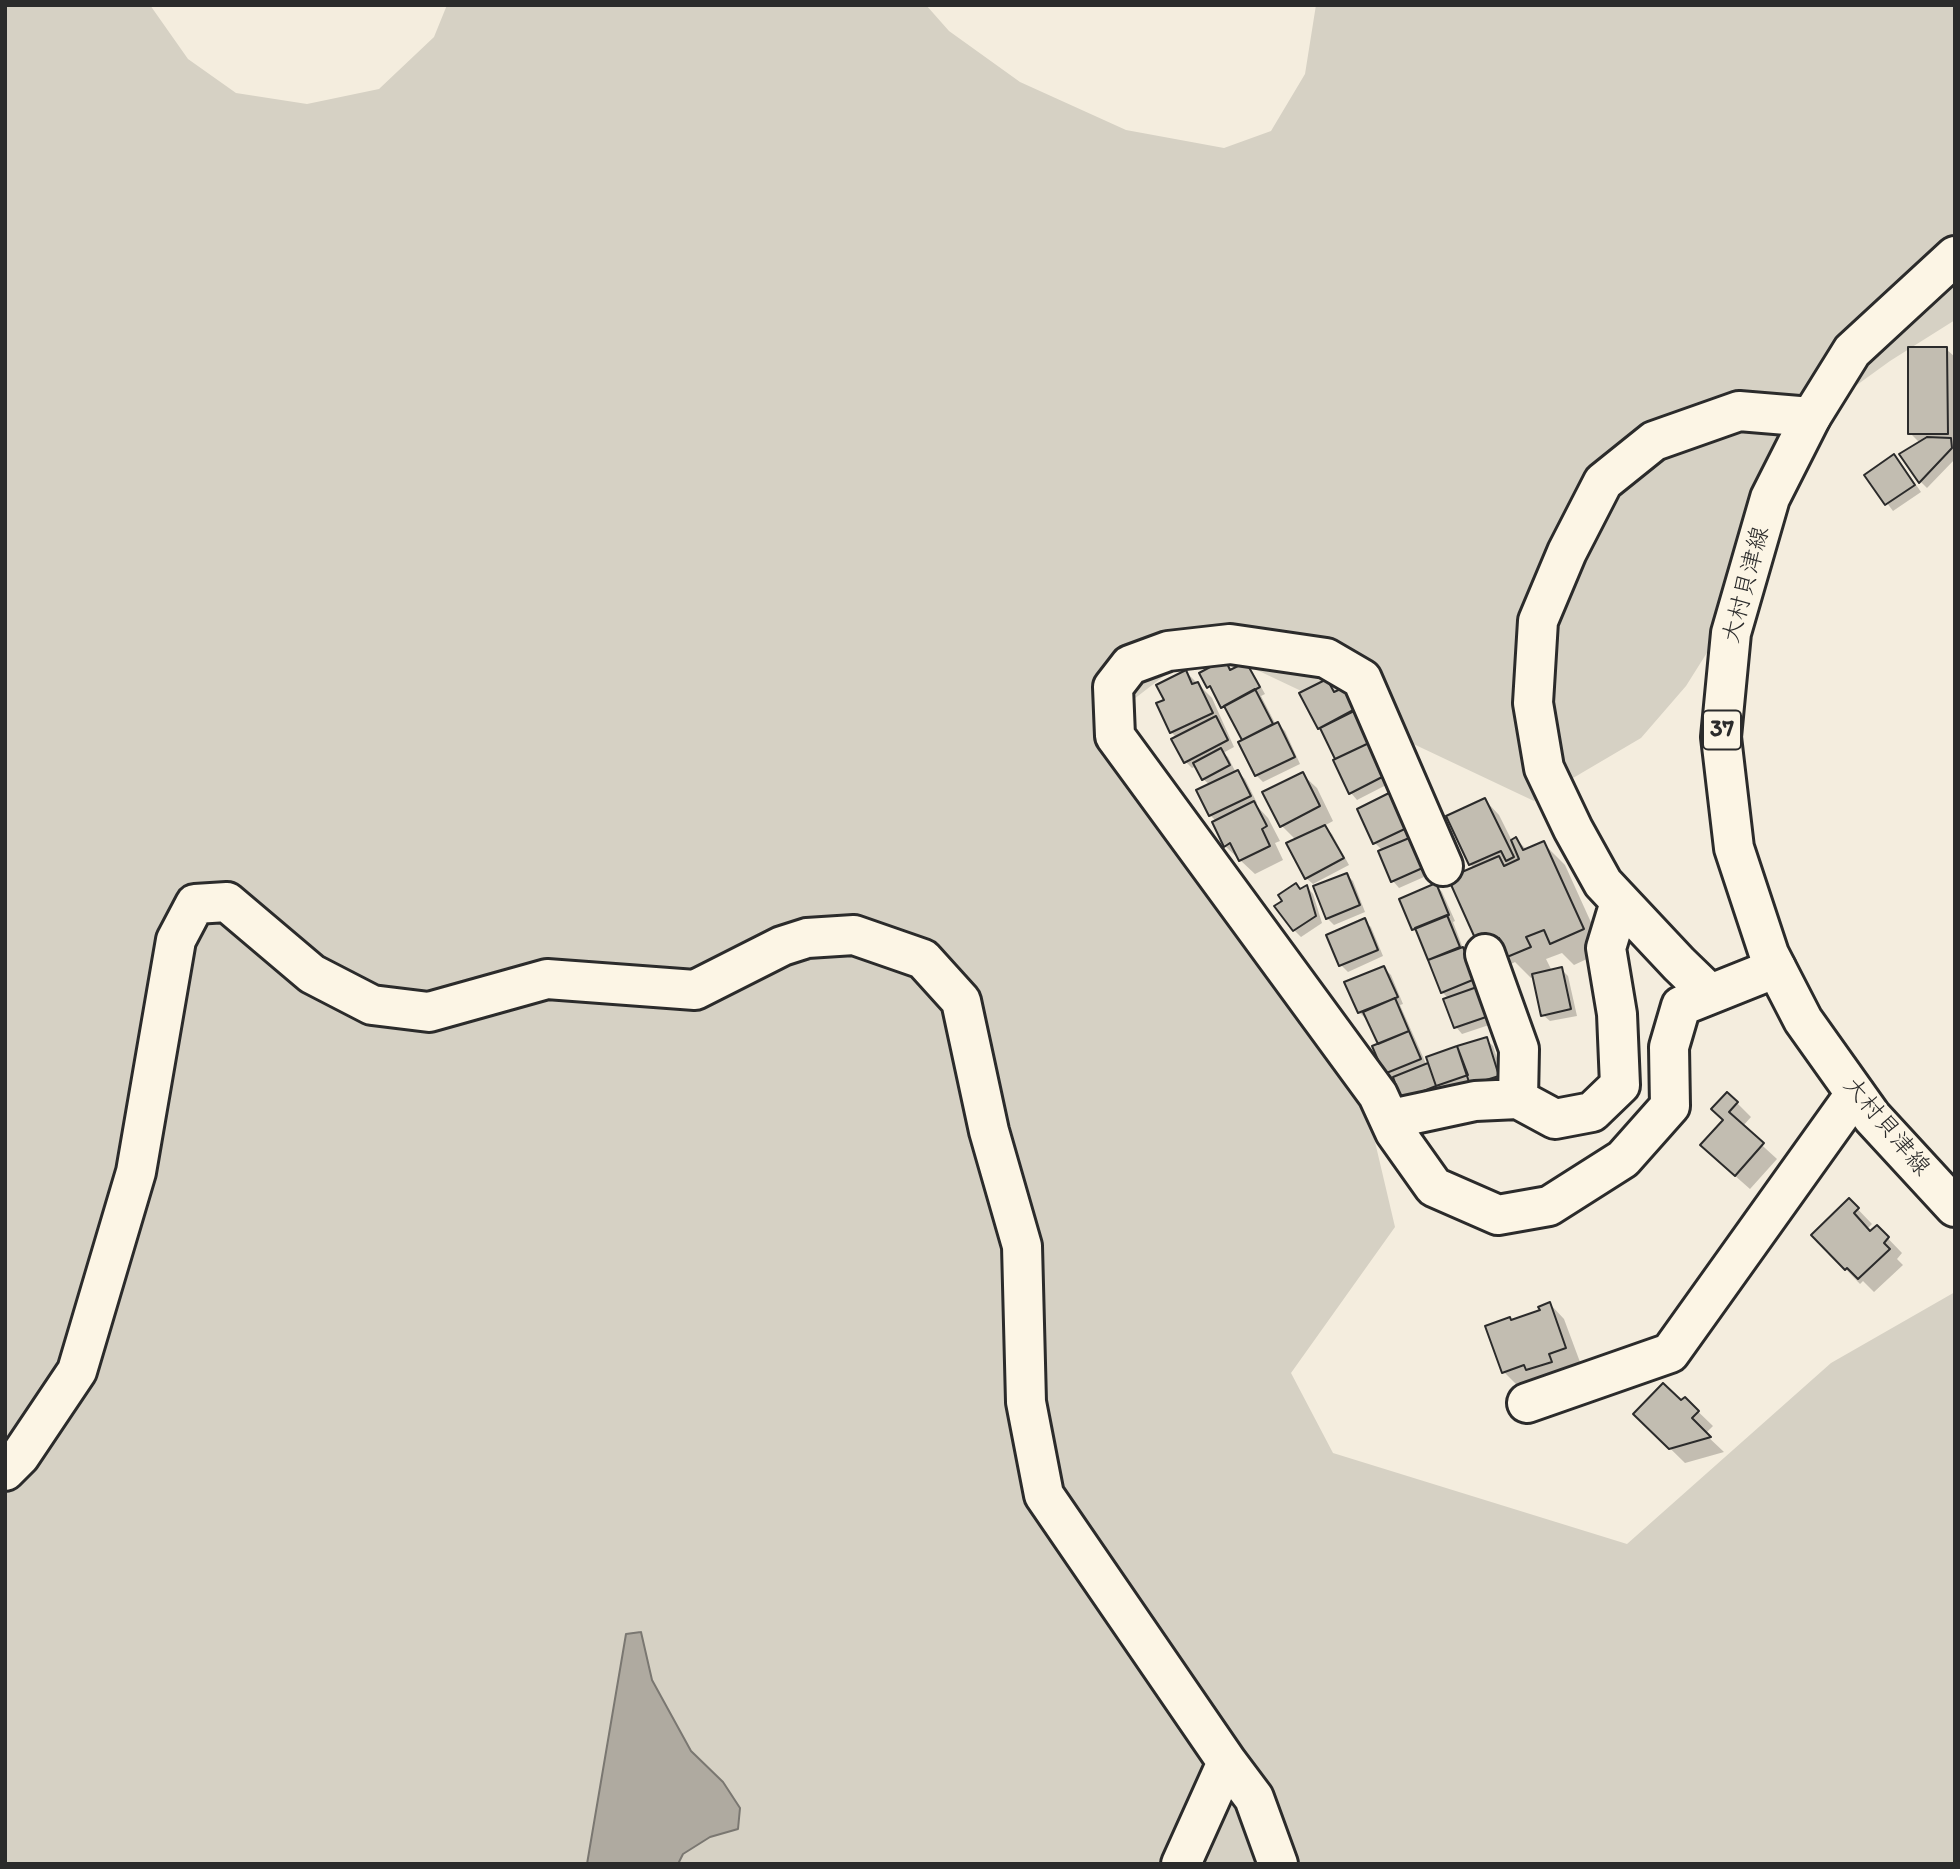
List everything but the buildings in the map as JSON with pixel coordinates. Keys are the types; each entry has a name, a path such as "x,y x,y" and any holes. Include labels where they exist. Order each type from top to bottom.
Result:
{"street":[{"name":"大村貝津線","path":"1955,256 1852,351 1811,416 1770,498 1731,634 1721,737 1734,848 1769,954 1803,1020 1855,1094 1872,1117 1955,1207"},
{"path":"1710,995 1603,883 1544,768 1533,703 1538,621 1567,552 1603,482 1654,441 1740,411 1811,416"},
{"path":"1443,866 1362,679 1325,658 1230,644 1168,651 1130,665 1113,687 1115,736 1378,1095 1395,1132 1434,1187 1498,1215 1549,1206 1623,1159 1670,1106 1669,1047 1681,1006 1776,968"},
{"path":"5,1471 20,1456 77,1371 136,1172 176,940 195,904 227,902 312,974 372,1005 429,1012 547,979 695,990 782,946 807,938 854,935 923,959 961,1001 989,1131 1022,1246 1026,1402 1044,1495 1254,1798 1278,1864"},
{"path":"1391,1119 1475,1101 1518,1099 1555,1119 1592,1112 1620,1085 1617,1014 1606,948 1620,902"},
{"path":"1485,954 1519,1049 1518,1099"},
{"path":"1527,1403 1670,1353 1855,1094"},
{"path":"1181,1864 1227,1762"}],"shaded area":[{"path":"5,5 150,5 188,59 236,93 307,104 379,89 434,37 447,5 926,5 949,31 1020,82 1126,130 1224,148 1271,131 1305,74 1316,5 1955,5 1955,320 1890,361 1814,416 1732,613 1686,686 1641,738 1534,801 1204,645 1103,723 1364,1095 1395,1227 1291,1373 1333,1453 1627,1544 1831,1363 1955,1292 1955,1864 5,1864"},
{"path":"641,1632 652,1680 691,1751 723,1782 740,1808 738,1829 710,1837 683,1854 678,1864 587,1864 626,1634"}]}
